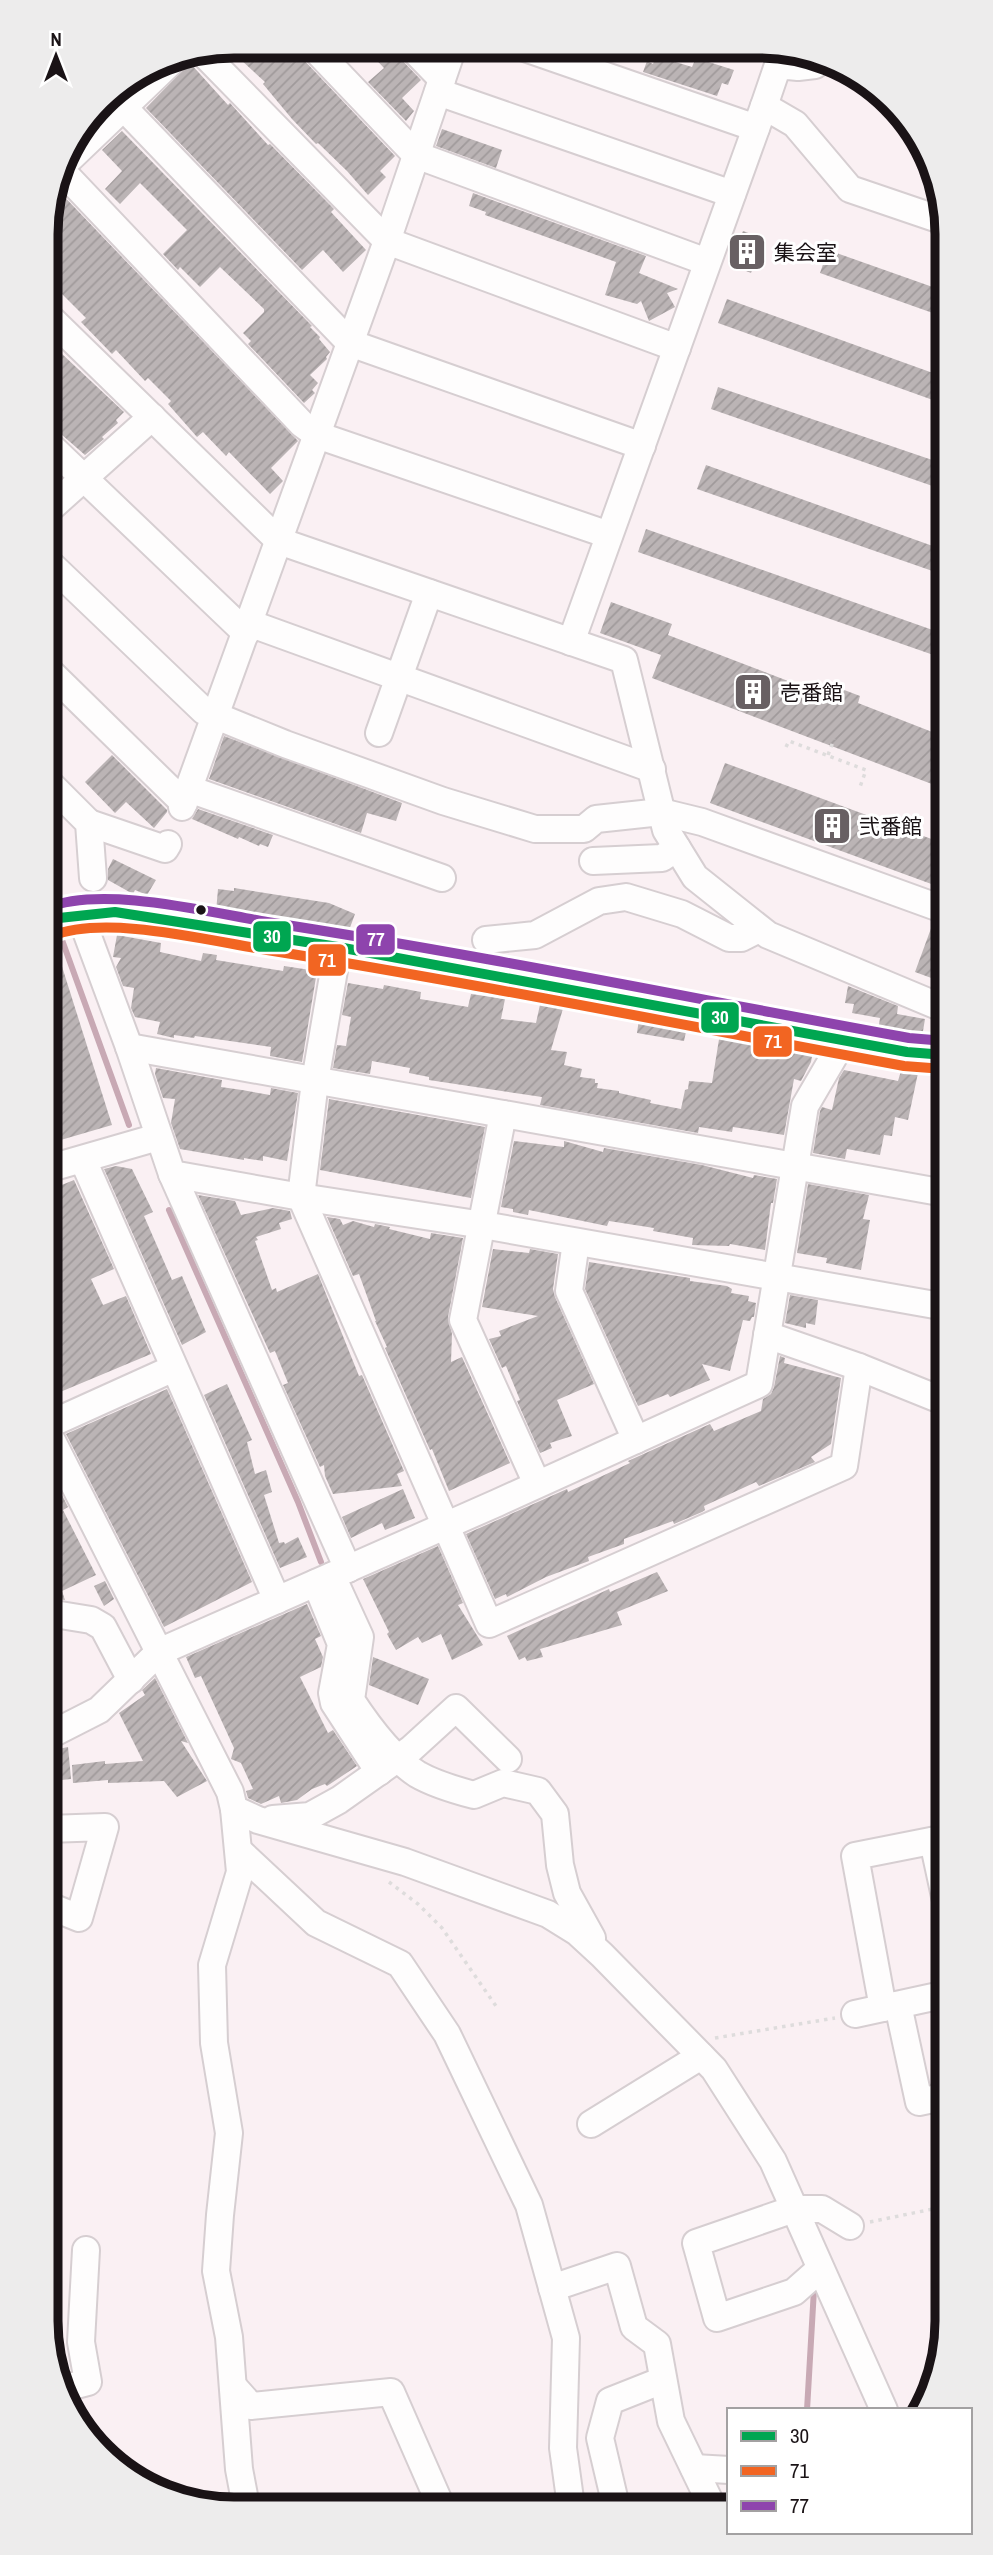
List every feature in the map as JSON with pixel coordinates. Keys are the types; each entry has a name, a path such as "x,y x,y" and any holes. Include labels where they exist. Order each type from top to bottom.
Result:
{"street":[{"path":"323,58 416,155 708,262"},
{"path":"419,58 440,85 732,194"},
{"path":"185,800 387,241 449,58"},
{"path":"559,58 760,117 794,124 850,189 934,218"},
{"path":"209,59 387,241 677,348"},
{"path":"571,642 778,65 810,65"},
{"path":"78,151 158,75"},
{"path":"124,108 350,343 642,446"},
{"path":"68,176 302,424 317,435 609,535"},
{"path":"58,326 279,541 624,660 652,769 660,812 666,830 695,877 759,929 935,1005"},
{"path":"58,501 152,417"},
{"path":"58,454 248,628 399,678 652,769"},
{"path":"58,571 204,711 216,717 443,801 535,829 584,829 596,819 660,812 702,822 935,906"},
{"path":"379,733 429,593"},
{"path":"58,679 185,800 442,878"},
{"path":"58,795 89,823 165,849 168,844"},
{"path":"89,823 93,878"},
{"path":"593,861 662,858 677,848"},
{"path":"486,940 535,935 599,901 626,897 682,914 729,938 741,939 759,929"},
{"path":"602,1955 567,1893 559,1865 555,1814 538,1791 503,1783 474,1796 389,1765 365,1721 331,1693 351,1641 332,1576 172,1174 129,1047 62,919 115,912 338,947 843,1041 935,1054"},
{"path":"338,947 315,1081 301,1197 489,1624 844,1466 859,1367"},
{"path":"58,1731 99,1710 159,1653 759,1384 805,1106 843,1041"},
{"path":"129,1047 935,1191"},
{"path":"503,1114 463,1321 537,1484"},
{"path":"58,1166 158,1137"},
{"path":"83,1160 277,1600"},
{"path":"172,1174 483,1225 935,1305"},
{"path":"576,1242 569,1291 636,1440"},
{"path":"767,1335 859,1367 935,1398"},
{"path":"58,1428 174,1368"},
{"path":"58,1453 230,1792 246,1815 405,1862 548,1914 577,1932 602,1955 714,2069 773,2161 883,2408"},
{"path":"58,1615 92,1620 103,1627 131,1680"},
{"path":"246,1815 310,1816 339,1800 389,1765 456,1708 508,1759"},
{"path":"244,2497 239,2469 229,2337 216,2271 219,2215 229,2133 214,2043 212,1965 240,1872 239,1851 246,1815"},
{"path":"58,1829 105,1827 79,1917 58,1910"},
{"path":"935,1840 855,1856 891,2006 919,2102 935,2099"},
{"path":"239,1851 316,1923 400,1964 447,2035 529,2205 566,2338 563,2448 570,2497"},
{"path":"855,2014 935,1997"},
{"path":"591,2124 699,2055"},
{"path":"820,2269 793,2292 717,2318 696,2243 794,2209 822,2209 850,2227"},
{"path":"71,2387 88,2382 81,2342 86,2250"},
{"path":"552,2288 617,2266 634,2327 657,2344 671,2421 708,2497"},
{"path":"614,2497 600,2438 610,2401 663,2380"},
{"path":"233,2386 251,2406 391,2392 437,2497"},
{"path":"694,2468 727,2470"}],"path":[{"path":"828,755 834,739"},
{"path":"786,747 789,741 866,770 860,787"},
{"path":"371,1853 373,1869 418,1904 443,1928 498,2010"},
{"path":"699,2055 712,2039 855,2014"},
{"path":"850,2227 935,2209"}],"building":[{"path":"302,58 395,156 380,171 386,177 368,195 347,171 292,119 263,84 265,82 240,59"},
{"path":"374,58 400,58 421,80 402,98 414,111 406,121 368,82 384,68"},
{"path":"655,58 663,58 692,67 696,58 734,70 728,85 722,83 717,96 643,72 647,61 653,64"},
{"path":"190,63 228,105 230,103 268,145 270,144 334,209 331,212 366,250 343,272 323,250 302,270 146,108"},
{"path":"442,129 502,150 496,168 436,146"},
{"path":"122,131 320,337 330,352 327,359 310,375 318,383 312,390 315,393 304,403 248,344 251,341 243,333 264,309 220,267 200,287 180,267 178,270 163,254 187,230 140,183 120,204 105,189 122,171 102,150"},
{"path":"473,193 646,256 639,273 678,289 667,293 675,307 649,321 641,301 637,304 605,295 616,262 485,215 486,212 469,206"},
{"path":"62,195 298,441 271,468 283,481 270,494 229,452 226,456 203,432 197,437 168,404 171,401 148,378 145,381 116,350 112,354 81,322 86,318 58,290 58,222"},
{"name":"集会室","path":"743,231 765,239 751,273 729,264"},
{"path":"828,250 935,288 935,314 820,273"},
{"path":"727,299 935,374 935,401 718,323"},
{"path":"58,350 124,412 116,420 118,423 102,437 104,439 85,455 58,431"},
{"path":"718,387 935,461 935,487 711,409"},
{"path":"706,465 935,547 935,572 697,489"},
{"path":"646,529 935,631 935,656 638,552"},
{"name":"壱番館","path":"611,602 672,624 668,635 835,699 839,688 860,696 858,703 935,733 935,785 652,678 661,655 600,633"},
{"path":"224,736 402,803 396,821 367,813 361,833 209,779"},
{"path":"112,755 167,810 154,828 126,802 115,813 85,782"},
{"name":"弐番館","path":"725,763 935,840 935,885 710,803"},
{"path":"198,809 273,835 268,847 239,837 238,839 192,819"},
{"path":"113,859 156,880 147,895 135,890 133,894 108,880 108,869"},
{"path":"234,888 329,903 355,914 348,933 216,912 218,889 234,891"},
{"path":"933,923 935,923 935,979 915,972"},
{"path":"117,935 161,943 160,952 201,961 203,953 217,955 216,960 283,971 284,966 317,971 302,1062 270,1056 271,1047 195,1036 174,1035 174,1038 157,1034 160,1022 135,1017 131,1008 134,988 123,986 116,967 121,958 113,957"},
{"path":"58,954 112,1125 58,1141"},
{"path":"348,983 383,989 384,985 421,992 420,999 468,1007 471,994 505,999 501,1019 536,1023 541,1000 564,1005 551,1050 567,1052 564,1065 582,1069 580,1077 595,1079 597,1088 619,1091 651,1100 650,1103 681,1109 689,1081 712,1083 720,1033 813,1051 811,1062 801,1081 794,1079 784,1135 733,1127 732,1132 699,1127 698,1133 540,1105 542,1097 429,1080 429,1077 409,1073 410,1068 372,1061 370,1074 333,1068 337,1045 346,1046 351,1017 342,1015"},
{"path":"848,986 898,1006 897,1014 925,1019 922,1037 878,1031 880,1018 852,1013 854,1004 845,1003"},
{"path":"639,1019 687,1027 684,1041 637,1033"},
{"path":"156,1068 222,1080 221,1087 270,1095 271,1088 298,1093 287,1161 263,1156 263,1161 244,1160 180,1149 171,1123 175,1099 163,1098 155,1074"},
{"path":"844,1070 898,1081 901,1071 918,1073 908,1120 895,1117 892,1136 884,1135 880,1155 847,1149 845,1159 813,1153 820,1111 822,1107 832,1110 839,1078"},
{"path":"329,1099 485,1127 471,1198 320,1170"},
{"path":"514,1141 564,1147 564,1141 603,1152 604,1148 702,1165 753,1178 754,1175 777,1179 765,1250 730,1244 692,1245 693,1238 653,1231 654,1228 609,1221 607,1226 529,1210 528,1215 501,1207"},
{"path":"116,1166 132,1169 153,1212 144,1216 172,1280 182,1276 206,1332 182,1345 104,1169"},
{"path":"74,1180 114,1269 91,1279 103,1305 126,1296 151,1354 58,1393 58,1187"},
{"path":"808,1184 869,1195 863,1219 870,1220 861,1270 826,1263 827,1258 797,1253"},
{"path":"198,1195 235,1201 241,1215 273,1208 290,1211 292,1219 279,1223 281,1229 256,1237 258,1240 255,1241 272,1290 276,1288 277,1292 318,1274 359,1376 362,1375 404,1471 397,1474 402,1486 333,1494 325,1476 324,1465 320,1467 283,1385 288,1383 275,1351 270,1353"},
{"path":"327,1217 340,1219 343,1225 353,1221 374,1227 375,1224 430,1239 431,1233 463,1238 448,1317 452,1334 451,1362 462,1357 510,1463 449,1491 385,1348 387,1347 359,1274 353,1276"},
{"path":"493,1249 529,1253 530,1249 558,1254 553,1289 555,1297 594,1384 557,1400 572,1436 550,1443 552,1448 540,1453 517,1401 520,1400 506,1366 502,1368 489,1339 501,1336 499,1331 538,1316 482,1307"},
{"path":"589,1262 690,1278 690,1281 727,1286 732,1289 731,1293 749,1296 748,1301 756,1303 754,1317 750,1321 743,1320 730,1371 702,1364 710,1380 670,1397 668,1394 638,1406 585,1289"},
{"path":"790,1295 818,1300 815,1325 806,1323 806,1328 785,1323"},
{"path":"780,1356 785,1358 784,1363 841,1378 831,1444 811,1457 815,1462 759,1486 756,1482 704,1506 705,1510 702,1512 674,1524 673,1521 624,1539 624,1544 588,1557 589,1561 546,1577 507,1597 506,1594 495,1599 466,1534 567,1489 568,1492 710,1424 714,1431 761,1411 763,1399 771,1394 774,1387"},
{"path":"227,1384 252,1440 247,1442 255,1474 266,1470 272,1492 264,1495 279,1543 285,1544 298,1537 307,1557 280,1568 204,1395"},
{"path":"167,1389 252,1582 164,1627 66,1434"},
{"path":"58,1487 68,1507 63,1510 96,1575 62,1591 65,1600 58,1599"},
{"path":"403,1489 415,1518 385,1530 382,1523 351,1538 342,1517"},
{"path":"438,1546 463,1603 458,1605 483,1645 452,1660 441,1634 422,1643 418,1637 396,1650 363,1579"},
{"path":"657,1572 668,1591 617,1612 622,1625 540,1649 543,1657 527,1661 525,1657 519,1660 507,1636 609,1589 610,1592"},
{"path":"105,1581 114,1599 104,1606 94,1586"},
{"path":"307,1604 321,1636 315,1639 323,1657 321,1667 300,1677 328,1733 333,1730 357,1766 327,1786 325,1784 312,1789 297,1800 281,1803 279,1796 261,1804 248,1798 246,1791 253,1789 241,1763 231,1759 234,1748 201,1676 195,1678 186,1657"},
{"path":"373,1657 429,1679 418,1705 369,1685"},
{"path":"155,1678 188,1743 181,1741 207,1781 177,1797 164,1781 108,1783 108,1780 73,1783 72,1765 105,1761 105,1764 143,1761 119,1713 145,1695 142,1690"},
{"path":"68,1747 71,1779 58,1780 58,1749"}],"waterway":[{"path":"58,938 62,940 129,1125"},
{"path":"169,1210 298,1502 321,1562"},
{"path":"807,2408 814,2289"}],"transit line":[{"name":"77","path":"58,905 96,899 186,907 508,963 909,1038 935,1040"},
{"name":"30","path":"58,918 115,912 338,947 907,1052 935,1054"},
{"name":"71","path":"58,934 100,928 158,931 506,991 904,1066 935,1068"}],"place":[{"name":"集会室","path":"747,252"},
{"name":"壱番館","path":"753,692"},
{"name":"弐番館","path":"832,826"}]}
